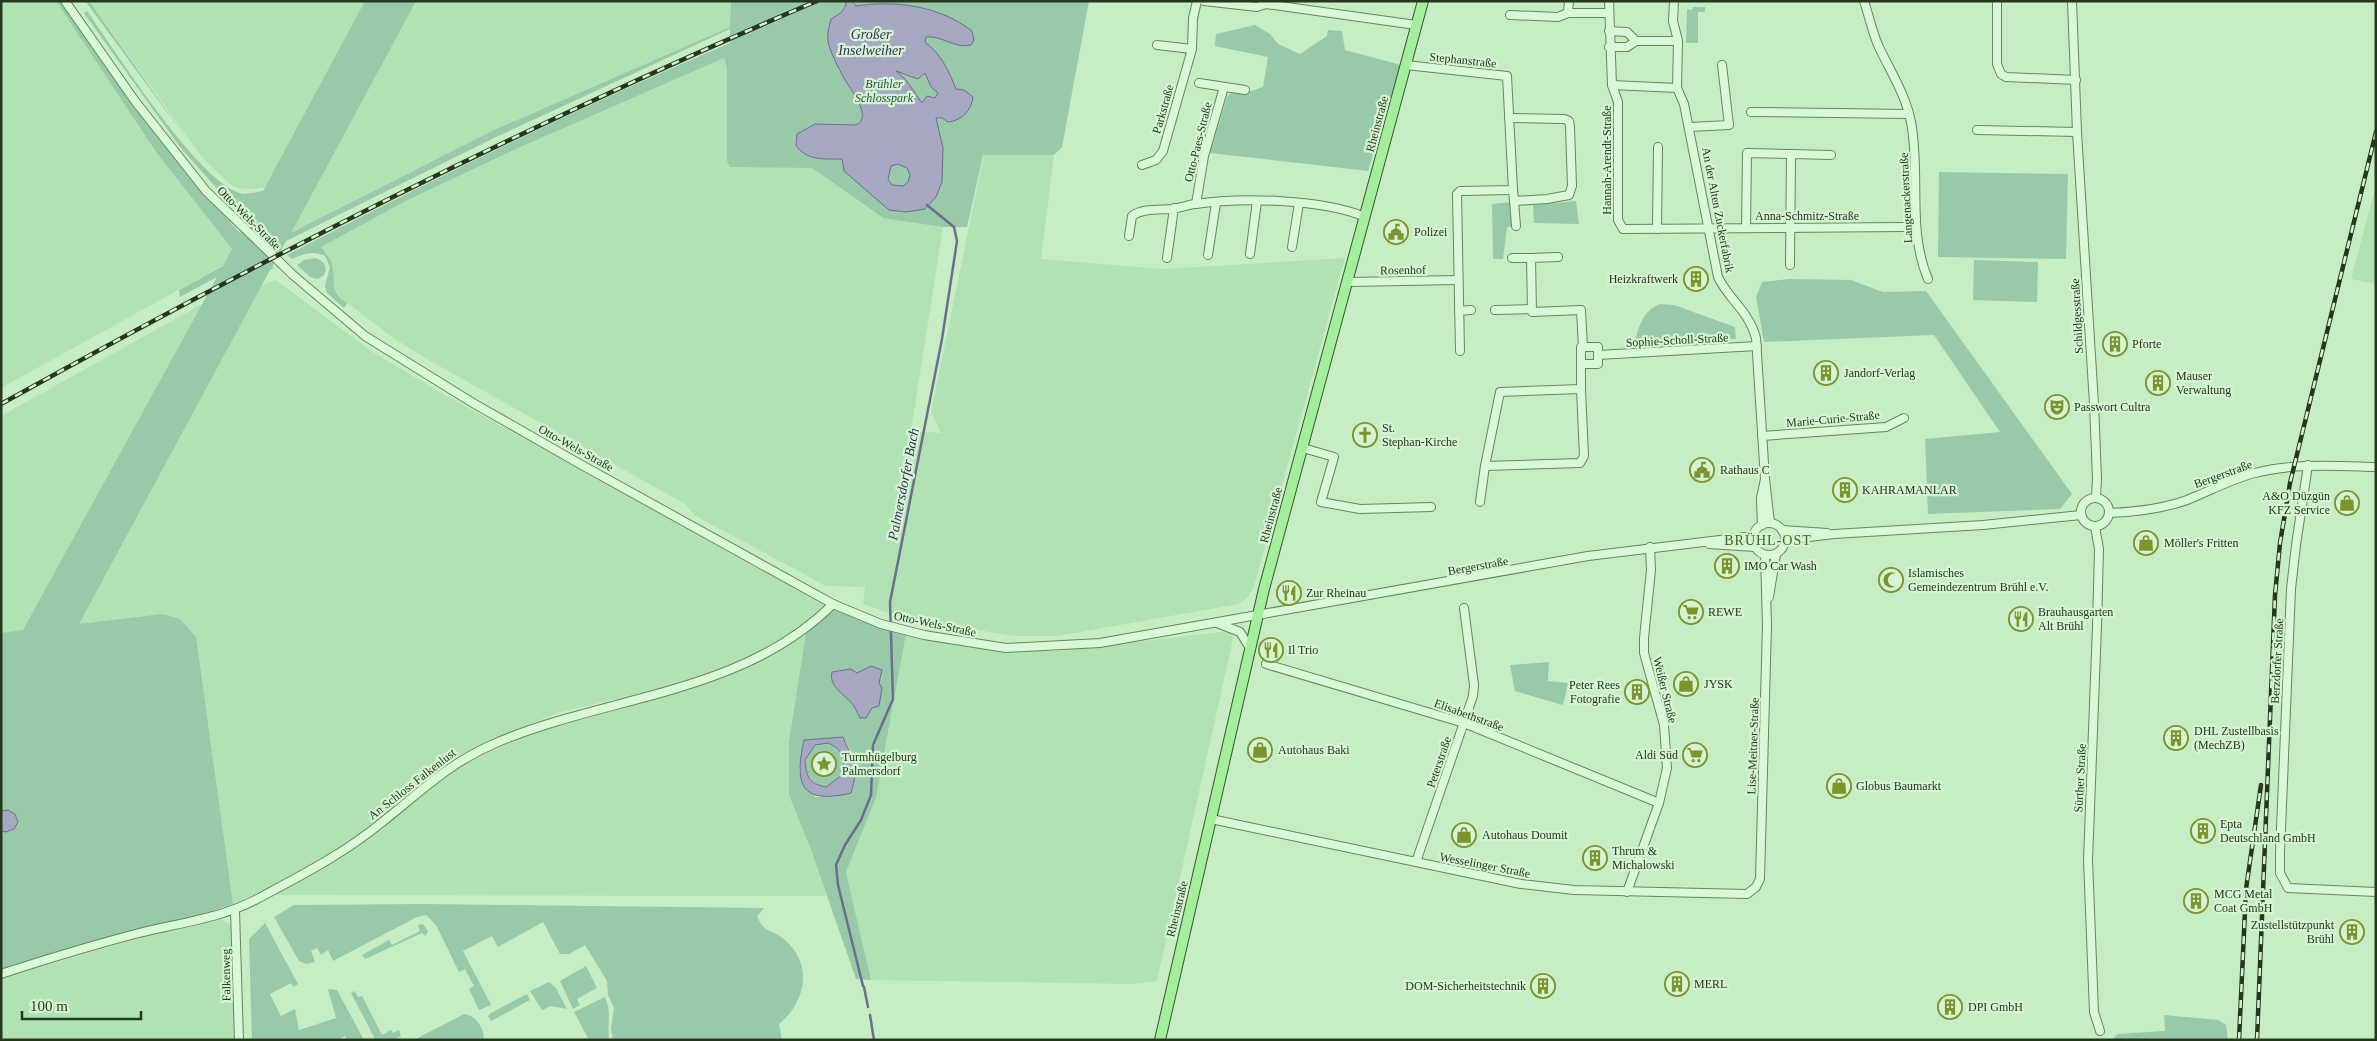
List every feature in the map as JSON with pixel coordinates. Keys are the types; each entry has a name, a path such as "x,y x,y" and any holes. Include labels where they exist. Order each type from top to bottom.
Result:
{"main road":[{"name":"Rheinstraße","path":"1160,1040 1250,648 1423,1"}],"street":[{"name":"Otto-Wels-Straße","path":"65,1 135,101 206,191 258,243 335,312 365,336 473,403 833,604 898,629 964,642 1016,648 1100,643 1259,616"},
{"name":"Parkstraße","path":"1142,165 1156,160 1163,151 1192,48 1193,18 1197,1"},
{"path":"1204,1 1257,7 1266,4 1416,25"},
{"path":"1568,13 1569,1"},
{"name":"Hannah-Arendt-Straße","path":"1609,1 1609,47 1612,85 1618,102 1618,220 1623,229"},
{"path":"1612,85 1677,88 1678,41 1673,28 1674,1"},
{"name":"Langenackerstraße","path":"1864,1 1878,43 1909,114 1916,162 1916,220 1922,266 1928,279"},
{"path":"1997,1 1997,64 2001,74 2006,77 2076,80"},
{"name":"Schildgesstraße","path":"2072,1 2077,132 2094,404 2096,498"},
{"path":"1510,15 1558,16 1568,13 1609,13"},
{"path":"1609,32 1627,32 1636,41"},
{"path":"1609,47 1627,47 1636,41 1678,41"},
{"path":"1157,45 1192,48"},
{"name":"Stephanstraße","path":"1406,65 1507,76 1512,190 1516,226"},
{"path":"1690,128 1729,125 1722,65"},
{"name":"Otto-Paes-Straße","path":"1198,83 1246,90"},
{"name":"Otto-Paes-Straße","path":"1196,204 1204,156 1224,87"},
{"name":"An der Alten Zuckerfabrik","path":"1677,88 1684,104 1690,128 1718,277 1724,289 1750,320 1757,346 1765,479"},
{"path":"1751,112 1909,114"},
{"path":"1509,118 1564,119 1568,121 1570,127 1572,186 1569,195 1547,199 1514,201"},
{"path":"1977,130 2077,132"},
{"path":"1657,229 1658,147"},
{"path":"1746,228 1747,153 1831,155"},
{"path":"1790,265 1791,154"},
{"path":"1460,351 1457,193 1512,190"},
{"path":"1128,236 1132,216 1138,212 1196,204 1257,201 1299,203 1333,208 1365,217"},
{"path":"1250,254 1257,201"},
{"path":"1208,255 1216,203"},
{"path":"1292,247 1299,203"},
{"path":"1167,258 1174,208"},
{"name":"Anna-Schmitz-Straße","path":"1623,229 1904,227"},
{"path":"1512,258 1558,257"},
{"path":"1485,466 1580,463 1584,456 1580,347 1583,347 1581,310 1532,312 1531,258"},
{"name":"Rosenhof","path":"1348,282 1458,280"},
{"path":"1494,310 1532,309"},
{"path":"1459,311 1471,310"},
{"name":"Sophie-Scholl-Straße","path":"1581,364 1598,364 1598,355 1757,346"},
{"path":"1583,347 1598,347 1598,355"},
{"path":"1480,502 1485,466 1500,392 1581,389"},
{"name":"Marie-Curie-Straße","path":"1762,436 1886,427 1904,418"},
{"path":"1303,448 1334,457 1321,502 1360,509 1431,507"},
{"name":"Bergerstraße","path":"2109,513 2146,510 2169,505 2255,473 2308,465 2376,466"},
{"name":"Berzdorfer Straße","path":"2308,465 2296,545 2290,627 2280,873 2288,888 2376,892"},
{"path":"1765,479 1770,523"},
{"path":"1762,525 1761,498 1765,479"},
{"path":"2096,498 2104,502 2109,513 2104,523 2095,527 2086,524 2081,515 2081,510 2085,502 2096,498"},
{"path":"1784,542 1792,539 1834,534 1982,525 2081,515"},
{"path":"1782,530 1784,542 1781,550 1776,554 1765,555 1755,547 1753,536 1762,525 1770,523 1782,530 1834,534"},
{"name":"Sürther Straße","path":"2095,527 2099,549 2088,860 2093,1003 2096,1022 2100,1030"},
{"name":"Bergerstraße","path":"1259,616 1650,547 1702,543 1753,536"},
{"name":"Bergerstraße","path":"1702,543 1755,547"},
{"name":"Weißer Straße","path":"1627,892 1659,803 1667,768 1664,726 1644,651 1651,570 1650,547"},
{"name":"Lise-Meitner-Straße","path":"1767,604 1776,554"},
{"name":"Lise-Meitner-Straße","path":"1756,887 1760,879 1762,842 1767,604 1765,555"},
{"name":"An Schloss Falkenlust","path":"1,974 138,934 235,911 335,854 365,834 461,759 498,742 541,726 704,681 762,655 823,614 833,604"},
{"name":"Peterstraße","path":"1416,862 1464,723 1474,685 1464,608"},
{"path":"1215,622 1240,632 1250,648"},
{"name":"Elisabethstraße","path":"1266,664 1464,723 1659,803"},
{"name":"Wesselinger Straße","path":"1211,819 1521,884 1574,890 1735,895 1747,894 1756,887"},
{"name":"Falkenweg","path":"235,911 238,1040"}],"green space":[{"path":"1,1 56,1 156,152 238,257 1,388"},
{"name":"Brühler Schlosspark","path":"56,1 60,1 123,91 168,150 240,233 250,216 243,215 236,210 180,147 84,13 87,11 136,82 178,138 219,181 237,192 247,194 263,191 365,1 416,1 291,233 494,130 730,27 731,1 1089,1 1062,147 1054,155 983,155 967,227 943,227 883,218 812,168 730,167 727,161 727,68 724,58 516,149 406,201 321,247 332,264 335,290 347,303 344,308 327,293 325,286 330,267 325,256 312,253 292,259 287,255 506,145 730,43 730,29 494,138 286,241 272,267 274,268 270,270 79,624 163,614 180,619 196,637 233,904 138,934 1,970 1,633 23,630 217,277 180,297 179,290 223,266 232,249 156,152"},
{"path":"89,1 368,1 268,187 250,189 238,188 230,184 204,160"},
{"path":"89,1 186,138 86,2"},
{"path":"411,1 733,1 732,26 494,130 282,238"},
{"path":"1693,7 1705,7 1705,12 1698,12 1698,43 1686,43 1687,9 1692,10"},
{"path":"1255,25 1270,34 1278,44 1300,54 1327,36 1328,30 1342,31 1345,50 1401,65 1368,171 1210,153 1227,97 1231,93 1242,94 1263,87 1268,57 1215,46 1216,34"},
{"path":"724,58 727,68 730,166 812,168 878,215 943,227 904,476 910,479 919,431 941,433 931,412 984,154 1054,155 1041,259 1163,269 1345,258 1254,586 1248,597 1239,604 1057,636 1014,636 903,618 863,604 865,587 826,586 694,515 685,504 425,358 395,339 342,299 336,292 332,282 333,270 327,254 321,247 406,201 516,149"},
{"path":"1939,172 2068,174 2066,259 1938,257"},
{"path":"2376,185 2376,284 2351,279"},
{"path":"1576,201 1579,224 1534,223 1533,205"},
{"path":"1512,202 1514,226 1507,227 1503,259 1493,259 1492,204"},
{"path":"315,258 321,260 325,267 324,275 318,279 310,277 297,265 304,260"},
{"path":"1974,260 2038,262 2037,302 1973,300"},
{"path":"1789,279 1851,280 1883,292 1926,291 2072,494 2060,509 1928,514 1925,439 2000,432 1934,335 1764,342 1756,297 1762,282"},
{"path":"276,280 371,351 440,392 824,605 805,624 759,653 696,680 561,712 503,735 461,755 419,785 380,821 278,884 233,904 196,645 72,625 258,287"},
{"path":"211,299 26,632 1,636 1,416"},
{"path":"1660,304 1674,305 1735,327 1736,339 1635,343 1646,314"},
{"path":"832,609 878,627 906,634 876,798 846,872 871,980 856,979 810,847 789,795 789,741 807,626","holes":["857,673 882,688 866,717 860,718 854,707","843,737 854,756 834,797 815,797 799,771 804,740"]},
{"path":"807,626 789,741 810,847 827,896 273,895 351,847 428,784 468,759 521,735 607,707 668,695 732,674 766,656"},
{"path":"1230,631 1233,639 1157,981 1134,984 871,980 846,872 876,798 906,634 1006,651 1058,651"},
{"path":"1549,662 1548,681 1568,683 1563,705 1515,691 1510,665"},
{"path":"828,743 840,752 843,764 842,775 827,787 816,784 810,779 805,760 815,745"},
{"path":"423,904 764,908 757,916 760,922 766,929 785,940 794,950 803,972 803,984 795,1006 779,1024 782,1040 613,1040 611,1028 614,1008 608,995 607,981 585,945 569,954 560,954 543,922 498,947 492,936 463,951 491,1005 479,1010 469,989 474,986 465,969 459,972 436,925 426,915 417,917 333,961 328,950 321,955 317,948 311,951 315,962 306,964 299,961 274,917 294,905"},
{"path":"218,917 230,925 233,933 234,1040 1,1040 1,978"},
{"path":"265,923 298,984 293,987 291,983 270,994 281,1016 295,1009 299,1030 336,1018 328,989 337,990 364,1040 347,1040 345,1036 338,1040 252,1040 249,939"},
{"path":"423,924 428,931 426,936 422,933 365,959 362,955 389,940 392,945 420,931 418,925"},
{"path":"586,966 597,988 577,999 580,1005 573,1009 560,981"},
{"path":"549,982 556,988 567,1009 551,1006 542,1010 530,991"},
{"path":"355,991 358,997 362,996 382,1035 391,1030 393,1033 399,1030 401,1036 393,1040 375,1039 351,993"},
{"path":"527,994 530,1000 491,1021 488,1016 491,1013"},
{"path":"605,997 609,1013 609,1040 589,1040 574,1012"},
{"path":"464,1014 476,1020 483,1031 484,1040 414,1040"},
{"path":"2164,1015 2218,1020 2226,1025 2228,1040 2111,1040 2118,1034 2165,1031"}],"water":[{"name":"Großer Inselweiher","path":"846,1 852,1 856,6 886,4 917,7 946,16 972,31 974,40 971,45 965,46 926,37 925,42 944,63 956,89 964,90 973,97 968,110 957,120 948,122 942,118 936,118 943,148 942,182 936,197 925,209 906,212 889,210 844,171 842,159 816,158 805,154 796,145 797,134 815,124 856,125 861,121 862,116 859,102 837,65 828,42 831,19 842,12","holes":["896,71 918,79 925,73 931,87 938,93 935,98 927,96 922,103 906,80","898,164 907,168 910,175 908,182 903,186 892,185 888,179 891,166"]},
{"path":"871,666 882,670 879,683 882,688 879,706 872,708 866,718 860,718 854,706 835,686 831,677 832,672 851,669 857,673"},
{"path":"843,737 856,768 851,793 821,796 805,788 801,780 800,769 804,740","holes":["828,743 842,756 842,775 826,787 815,784 808,775 805,760 815,745"]},
{"path":"8,810 15,814 18,822 14,829 6,832 1,831 1,811"}],"waterway":[{"name":"Palmersdorfer Bach","path":"863,986 838,885 836,865 845,845 861,820 871,795 873,745 893,699 890,602 942,339 957,241 954,227 927,205"},
{"name":"Palmersdorfer Bach","path":"864,987 868,1007"},
{"name":"Palmersdorfer Bach","path":"870,1015 874,1040"}],"railway":[{"path":"1,404 201,295 404,191 609,93 817,1"},
{"path":"2257,1040 2275,595 2280,543 2290,483 2376,132"},
{"path":"2239,1040 2246,889 2261,785"}],"place":[{"name":"Polizei","path":"1396,232"},
{"name":"Heizkraftwerk","path":"1696,279"},
{"name":"Pforte","path":"2115,344"},
{"name":"Jandorf-Verlag","path":"1826,373"},
{"name":"Mauser Verwaltung","path":"2158,383"},
{"name":"Passwort Cultra","path":"2057,407"},
{"name":"St. Stephan-Kirche","path":"1365,435"},
{"name":"Rathaus C","path":"1702,470"},
{"name":"KAHRAMANLAR","path":"1845,490"},
{"name":"A&O Düzgün KFZ Service","path":"2347,503"},
{"name":"Möller's Fritten","path":"2146,543"},
{"name":"IMO Car Wash","path":"1727,566"},
{"name":"Islamisches Gemeindezentrum Brühl e.V.","path":"1891,580"},
{"name":"Zur Rheinau","path":"1289,593"},
{"name":"REWE","path":"1691,612"},
{"name":"Brauhausgarten Alt Brühl","path":"2021,619"},
{"name":"Il Trio","path":"1271,650"},
{"name":"JYSK","path":"1686,684"},
{"name":"Peter Rees Fotografie","path":"1637,692"},
{"name":"DHL Zustellbasis (MechZB)","path":"2176,738"},
{"name":"Autohaus Baki","path":"1260,750"},
{"name":"Aldi Süd","path":"1695,755"},
{"name":"Turmhügelburg Palmersdorf","path":"824,764"},
{"name":"Globus Baumarkt","path":"1839,786"},
{"name":"Epta Deutschland GmbH","path":"2203,831"},
{"name":"Autohaus Doumit","path":"1464,835"},
{"name":"Thrum & Michalowski","path":"1595,858"},
{"name":"MCG Metal Coat GmbH","path":"2196,901"},
{"name":"Zustellstützpunkt Brühl","path":"2352,932"},
{"name":"MERL","path":"1677,984"},
{"name":"DOM-Sicherheitstechnik","path":"1543,986"},
{"name":"DPI GmbH","path":"1950,1007"}],"district":[{"name":"BRÜHL-OST","path":"1768,540"}]}
